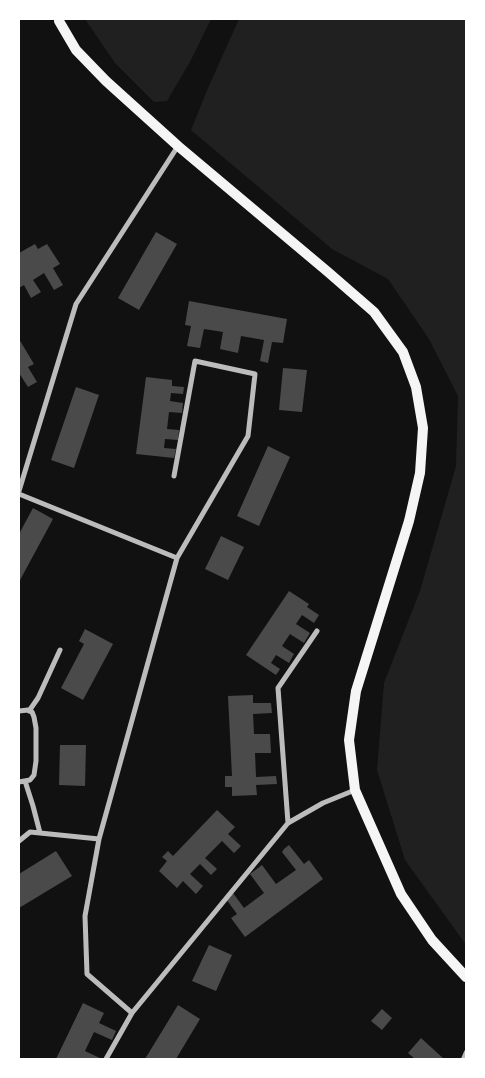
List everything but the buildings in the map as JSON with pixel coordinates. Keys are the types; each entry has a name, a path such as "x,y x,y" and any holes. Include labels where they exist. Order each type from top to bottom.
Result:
{"main road":[{"path":"59,19 76,50 106,81 178,146 374,312 404,352 416,387 423,428 420,473 409,521 356,691 348,740 355,790 401,894 432,940 466,977"}],"street":[{"path":"177,558 19,493 76,304 178,146"},
{"path":"132,1013 87,974 85,916 99,839 177,558 248,436 255,374 195,361 174,476"},
{"path":"288,823 278,688 317,631"},
{"path":"29,711 38,698 60,650"},
{"path":"19,711 32,712 36,728 34,775 30,780 19,782"},
{"path":"25,782 40,833"},
{"path":"106,1059 132,1013 288,823 323,803 355,790"},
{"path":"19,841 30,832 99,839"}],"lane":[{"path":"463,1059 466,1052"}],"shaded area":[{"path":"85,19 211,19 191,60 167,101 154,102 115,63"},
{"path":"239,19 466,19 466,944 405,860 377,770 384,683 420,591 456,466 458,396 429,339 388,279 332,249 191,130"}]}
